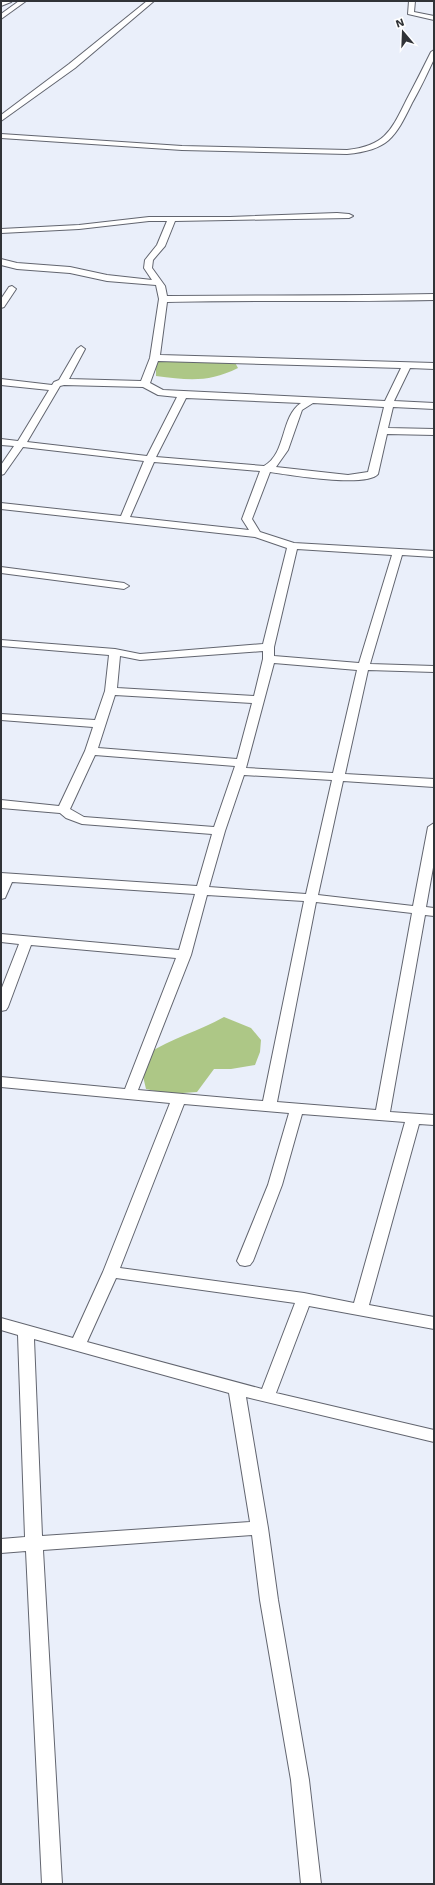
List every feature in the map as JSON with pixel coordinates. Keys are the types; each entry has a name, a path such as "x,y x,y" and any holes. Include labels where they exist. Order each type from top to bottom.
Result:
{"street":[{"path":"1,4 9,1"},
{"path":"1,17 23,1"},
{"path":"1,119 72,66 151,1"},
{"path":"412,1 410,13 434,18"},
{"path":"1,136 182,148 340,152 366,150 386,138 396,128 434,52"},
{"path":"1,231 79,227 149,219 349,216"},
{"path":"145,384 155,358 163,299 161,286 148,268 150,260 161,246 172,219"},
{"path":"1,262 31,267 70,270 107,278 159,283"},
{"path":"1,305 12,289"},
{"path":"163,299 262,297 341,299 434,297"},
{"path":"63,382 82,349"},
{"path":"155,358 407,364 434,366"},
{"path":"1,442 150,459 348,478 367,477 373,474 389,403 407,364"},
{"path":"1,382 53,388"},
{"path":"1,472 21,444 53,388 57,384 63,382 145,384 162,393 183,395 434,406"},
{"path":"124,520 150,459 183,395"},
{"path":"227,531 247,519 266,469 275,464 283,450 298,410 310,401"},
{"path":"382,431 434,432"},
{"path":"1,506 256,534 293,546 434,554"},
{"path":"247,519 256,534"},
{"path":"130,1093 184,955 201,891 240,767 259,700 268,653 293,546"},
{"path":"269,1106 311,898 362,667 398,552"},
{"path":"1,570 124,586"},
{"path":"1,643 115,652 140,657 268,653 362,667 434,669"},
{"path":"63,810 90,751 98,724 111,691 115,652"},
{"path":"111,691 259,700"},
{"path":"1,717 98,724"},
{"path":"90,751 338,778 434,783"},
{"path":"1,804 63,810 82,820 219,831"},
{"path":"382,1116 434,827"},
{"path":"1,895 4,877 311,898 434,912"},
{"path":"1,938 26,942 184,955"},
{"path":"1,1007 26,942"},
{"path":"1,1082 130,1093 179,1099 434,1120"},
{"path":"78,1344 111,1272 179,1099"},
{"path":"245,1260 274,1185 297,1108"},
{"path":"360,1308 413,1119"},
{"path":"111,1272 304,1299 360,1308 434,1323"},
{"path":"267,1397 304,1299"},
{"path":"1,1324 267,1397 434,1436"},
{"path":"26,1331 34,1544 52,1884"},
{"path":"236,1388 300,1780 311,1884"},
{"path":"1,1546 260,1528"}],"green space":[{"path":"160,358 233,359 238,368 227,373 207,378 178,379 156,376 156,364"},
{"path":"224,1017 251,1028 261,1040 260,1052 255,1065 231,1069 214,1069 197,1092 168,1094 146,1089 142,1072 147,1054 166,1043"}]}
